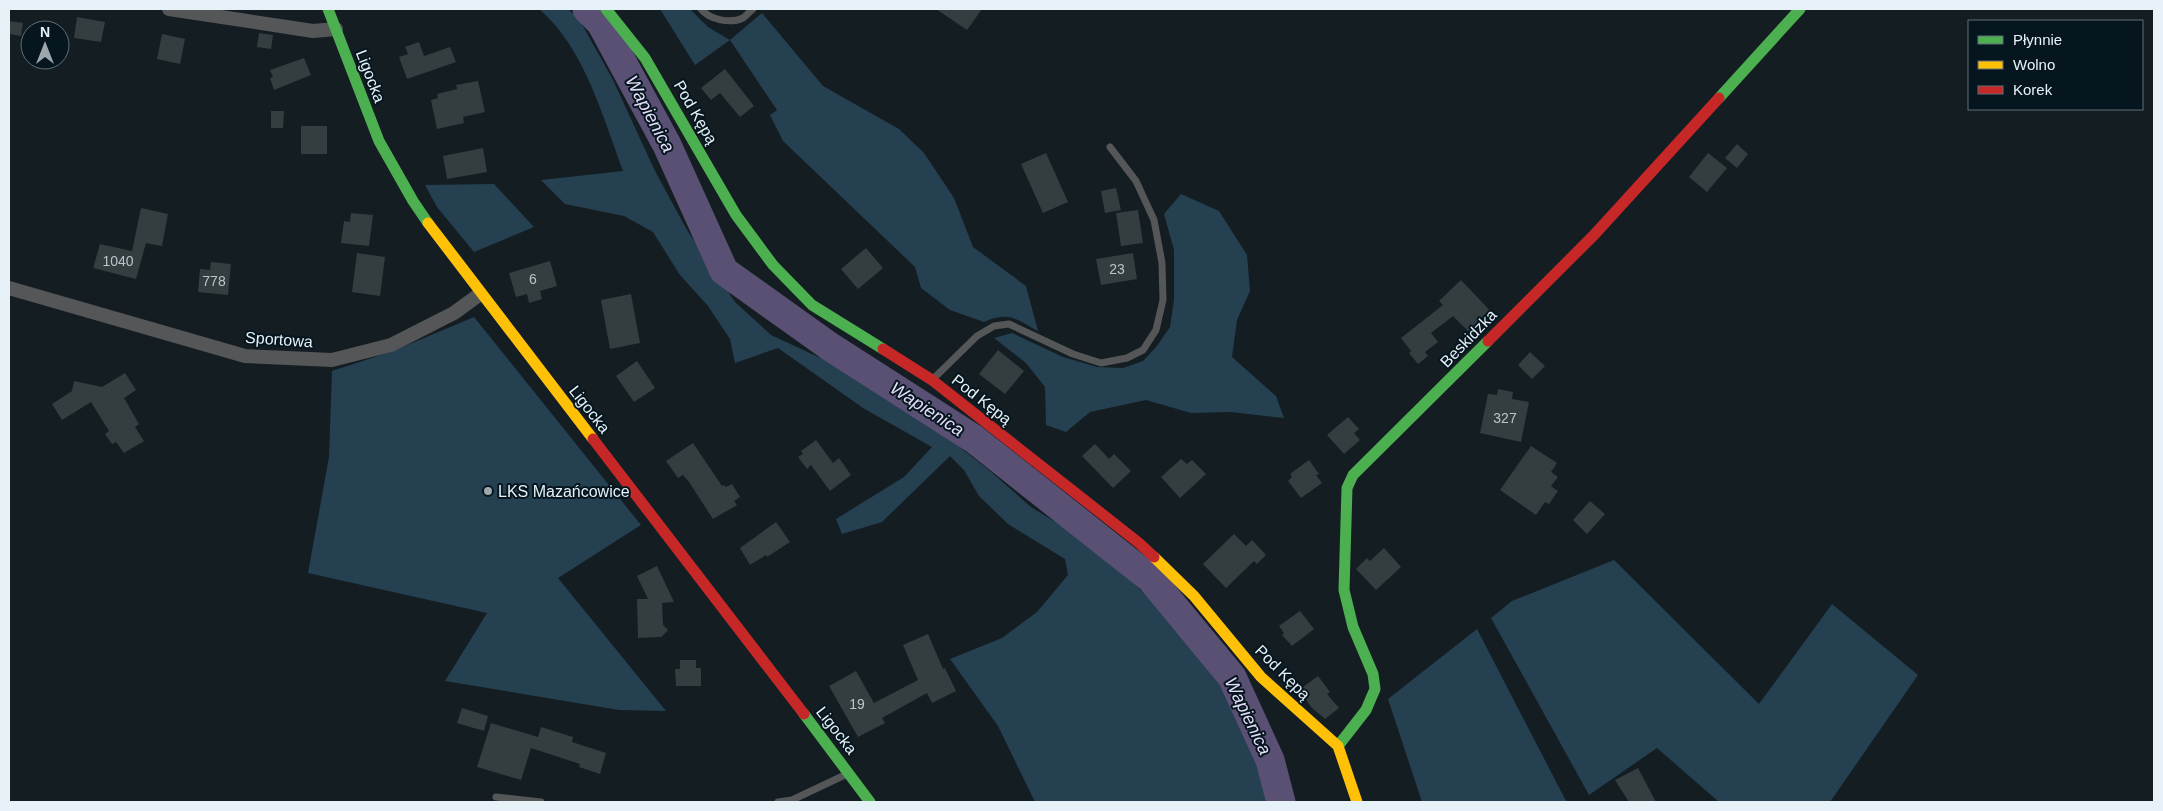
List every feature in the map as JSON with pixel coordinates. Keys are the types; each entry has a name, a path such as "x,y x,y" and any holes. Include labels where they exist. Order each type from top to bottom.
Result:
{"street":[{"path":"169,9 313,31 336,29"},
{"name":"Ligocka","path":"328,9 365,107 394,170 433,230 480,294 850,773 870,802"},
{"name":"Pod Kępą","path":"606,9 645,58 736,215 773,265 812,305 932,380 1138,543 1194,596 1261,677 1338,746 1357,802"},
{"name":"Beskidzka","path":"1338,746 1363,714 1374,695 1374,680 1371,668 1357,638 1344,590 1347,488 1353,475 1594,235 1800,9"},
{"name":"Sportowa","path":"9,288 245,356 332,360 391,345 454,313 480,294"}],"lane":[{"path":"700,9 721,21 743,18 752,9"},
{"path":"932,380 977,336 994,326 1009,324 1073,354 1102,362 1127,358 1143,350 1156,330 1163,300 1162,263 1154,220 1136,181 1110,147"},
{"path":"778,802 792,800 850,773"},
{"path":"496,798 541,802"}],"shaded area":[{"path":"539,9 568,9 579,19 613,80 655,171 687,230 735,302 771,335 827,361 938,430 990,471 1031,507 1090,543 1145,594 1208,662 1250,737 1272,802 1035,802 998,726 950,659 1002,638 1037,612 1068,575 1065,559 1008,524 979,496 964,470 950,456 882,522 842,534 836,519 904,477 932,447 863,408 778,348 735,363 730,339 708,306 680,275 653,232 624,216 565,204 541,180 623,171 599,106 580,63 555,25"},
{"path":"660,9 690,9 708,27 730,40 695,65"},
{"path":"762,13 823,86 899,129 924,153 954,198 973,247 1026,286 1038,331 1012,318 1000,317 984,322 950,310 921,288 915,267 783,141 770,115 777,110 730,40"},
{"path":"494,184 534,227 474,252 437,207 425,185"},
{"path":"1181,194 1219,211 1247,255 1250,291 1237,320 1232,357 1276,396 1284,418 1231,412 1191,413 1146,400 1090,412 1066,432 1046,425 1045,387 1026,363 994,338 1012,333 1063,357 1097,367 1123,368 1143,361 1157,346 1170,327 1174,300 1174,250 1164,214"},
{"name":"LKS Mazańcowice","path":"474,317 641,525 558,578 666,711 619,710 445,681 487,613 308,573 329,457 332,371 393,351"},
{"path":"1614,560 1759,704 1832,604 1918,675 1830,802 1719,802 1657,748 1589,795 1491,618 1512,601"},
{"path":"1477,629 1568,802 1422,802 1388,699"}],"building":[{"path":"936,9 982,9 967,30"},
{"path":"77,17 105,22 101,42 74,38"},
{"path":"9,21 20,23 20,36 9,34"},
{"path":"259,33 273,35 271,49 257,47"},
{"path":"162,34 185,39 180,64 157,59"},
{"path":"419,42 424,56 450,47 456,62 407,79 399,57 408,54 405,47"},
{"path":"304,58 311,75 274,90 270,78 273,77 270,70"},
{"path":"725,69 754,106 740,117 720,93 711,100 701,88"},
{"path":"478,81 485,112 463,117 464,123 437,129 431,100 438,98 437,94 457,89 456,85"},
{"path":"271,111 284,111 283,128 271,128"},
{"path":"301,126 327,126 327,154 301,154"},
{"path":"1737,144 1748,154 1737,168 1725,158"},
{"path":"483,148 487,172 447,179 443,156"},
{"path":"1046,153 1068,202 1043,213 1021,164"},
{"path":"1708,153 1727,168 1707,192 1689,177"},
{"path":"1116,188 1121,210 1105,213 1101,191"},
{"path":"141,208 168,214 162,246 146,243 136,279 93,268 100,244 132,251"},
{"path":"1138,210 1143,243 1121,246 1116,213"},
{"path":"351,213 373,215 369,246 341,243 344,221 350,222"},
{"path":"866,248 883,268 858,289 841,269"},
{"path":"357,253 385,257 380,296 352,292"},
{"path":"1133,253 1137,279 1101,285 1096,259"},
{"path":"550,261 557,286 540,291 542,299 529,303 527,294 516,297 509,273"},
{"path":"211,262 231,264 228,295 198,292 200,269 210,270"},
{"path":"1461,280 1496,317 1474,337 1453,316 1431,333 1438,342 1425,352 1428,356 1418,364 1409,353 1411,351 1401,338 1443,305 1439,301"},
{"path":"631,294 640,343 610,349 601,300"},
{"path":"998,350 1024,371 1005,394 979,374"},
{"path":"1530,352 1545,366 1532,379 1518,365"},
{"path":"637,361 655,388 634,402 616,376"},
{"path":"125,373 136,390 124,398 139,424 135,427 144,441 124,453 116,442 112,444 105,434 109,431 91,402 62,420 52,404 72,391 74,381 102,387"},
{"path":"1498,389 1513,392 1512,399 1529,402 1521,442 1480,433 1488,394 1497,395"},
{"path":"1348,417 1359,429 1354,433 1360,440 1344,454 1327,435"},
{"path":"816,440 833,463 839,458 851,475 830,491 811,465 807,469 798,457 803,454 801,451"},
{"path":"693,443 722,486 726,487 732,484 740,497 734,501 737,505 713,519 689,482 683,475 678,478 666,461"},
{"path":"1095,444 1109,459 1114,454 1131,471 1113,488 1082,456"},
{"path":"1531,446 1557,463 1551,472 1558,477 1551,486 1558,491 1549,504 1545,502 1536,515 1500,490"},
{"path":"1181,459 1187,464 1192,460 1206,474 1180,498 1161,477"},
{"path":"1309,460 1319,474 1316,475 1322,483 1301,498 1288,481 1292,477 1290,474"},
{"path":"1590,501 1605,514 1587,534 1573,520"},
{"path":"776,522 790,542 767,557 766,555 750,565 740,548"},
{"path":"1234,534 1246,546 1252,540 1266,555 1257,564 1254,561 1226,588 1203,564"},
{"path":"1384,548 1401,567 1376,590 1356,569 1367,558 1370,561"},
{"path":"657,566 674,602 662,603 663,625 668,630 661,637 638,638 637,599 648,599 637,576"},
{"path":"1300,611 1314,629 1292,646 1282,635 1284,633 1279,626"},
{"path":"928,634 943,669 945,668 956,691 932,703 927,693 882,718 885,723 858,737 829,686 856,671 874,703 918,680 903,645"},
{"path":"680,660 696,660 696,668 701,668 701,686 676,686 675,669 680,669"},
{"path":"1318,676 1330,692 1327,694 1339,708 1325,719 1312,708 1299,690"},
{"path":"462,708 488,716 484,731 457,723"},
{"path":"491,723 538,737 541,727 573,737 572,742 606,753 600,774 579,767 580,764 531,748 521,780 477,767"},
{"path":"1638,768 1656,802 1629,802 1615,780"}],"waterway":[{"name":"Wapienica","path":"587,9 601,23 667,145 724,271 829,346 974,439 1151,579 1232,677 1270,760 1281,802"}],"traffic: fast":[{"path":"328,9 379,141 413,201 428,223"},
{"path":"606,9 645,58 736,215 773,265 812,305 883,349"},
{"path":"1719,98 1800,9"},
{"path":"1338,746 1366,710 1375,689 1373,674 1353,627 1344,590 1347,488 1353,475 1488,341"},
{"path":"804,714 870,802"}],"traffic: slow":[{"path":"428,223 593,439"},
{"path":"1154,557 1194,596 1261,677 1338,746 1357,802"}],"traffic: jam":[{"path":"1488,341 1594,235 1719,98"},
{"path":"883,349 932,380 1139,543 1154,557"},
{"path":"593,439 804,714"}],"place":[{"name":"LKS Mazańcowice","path":"488,491"}]}
